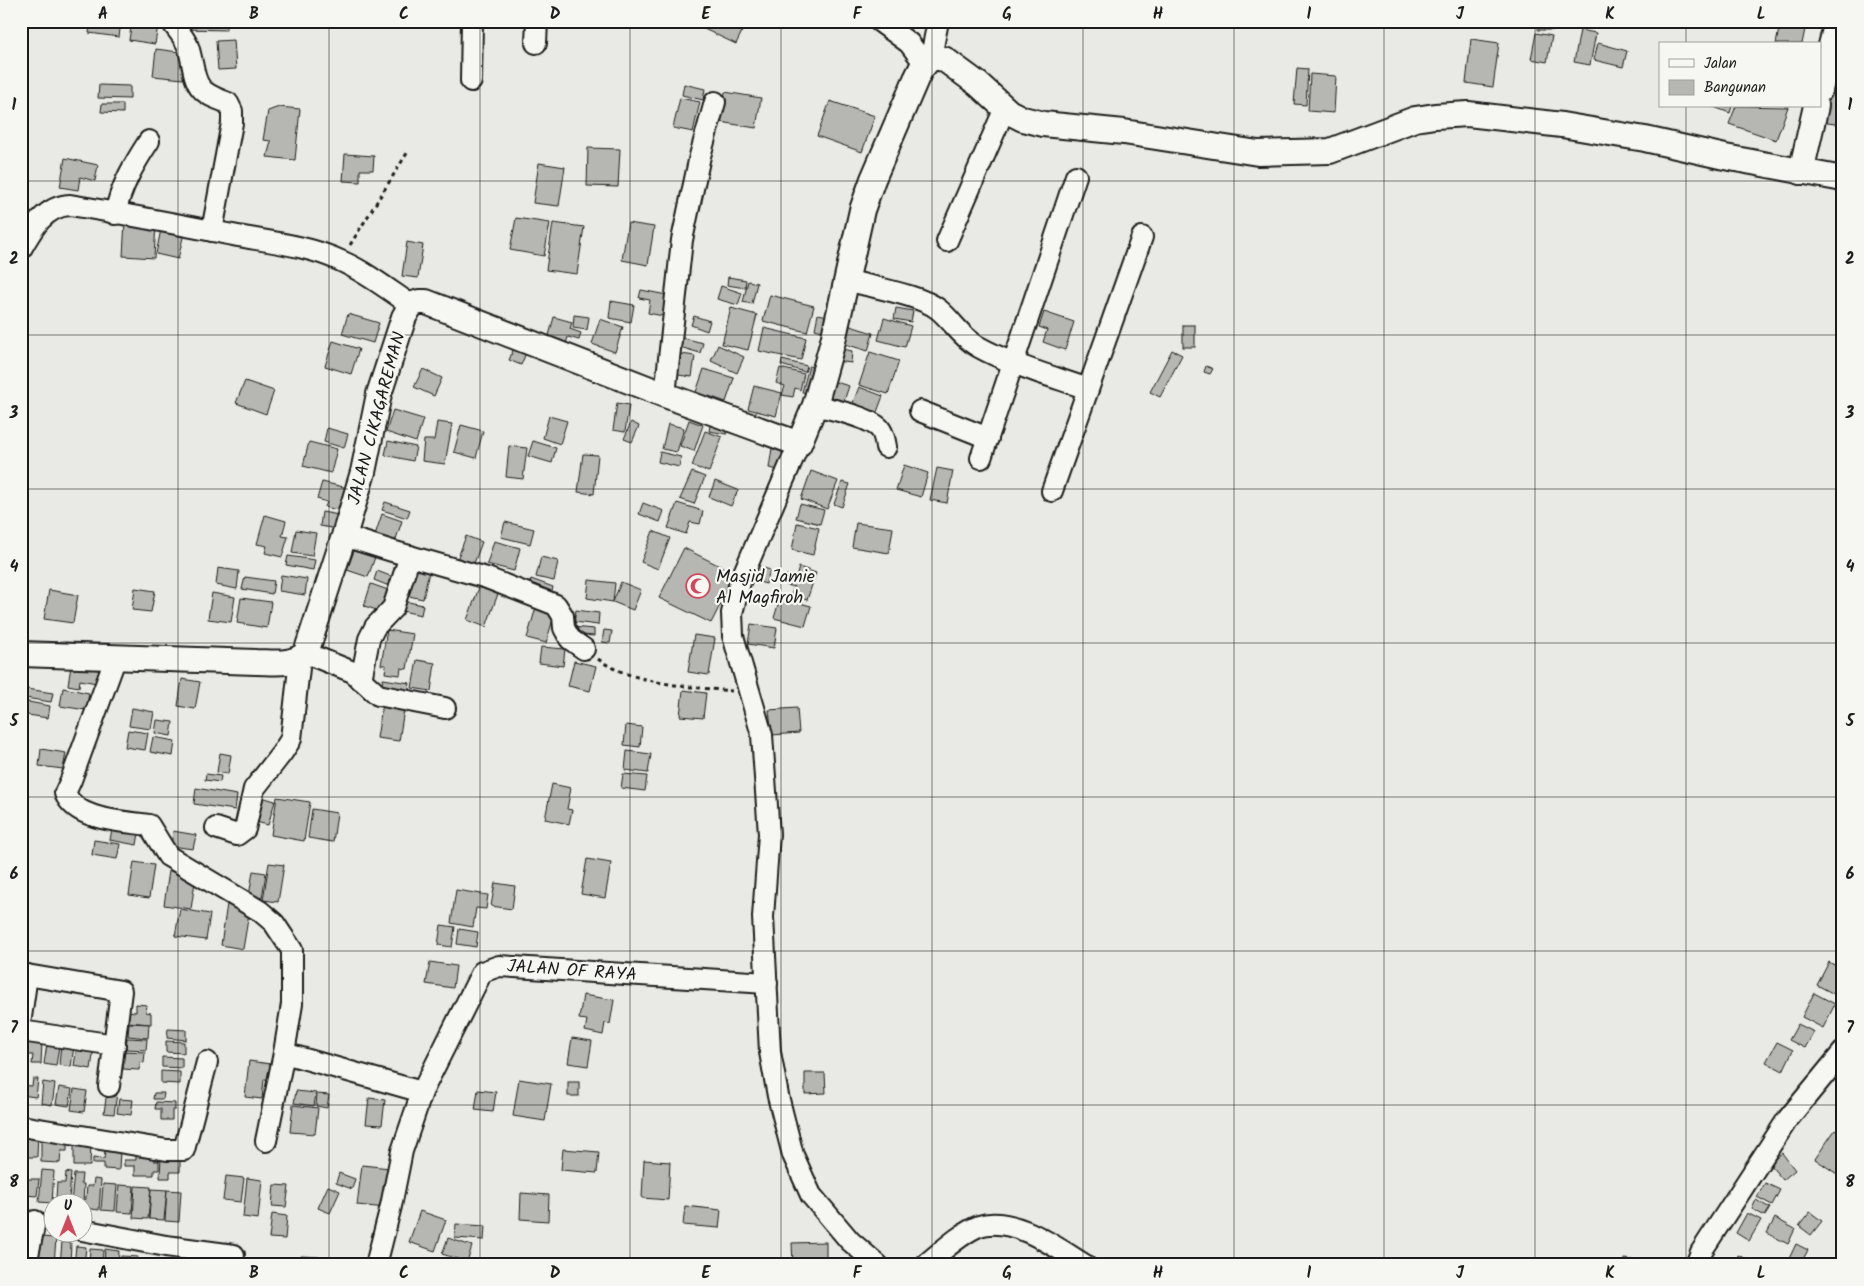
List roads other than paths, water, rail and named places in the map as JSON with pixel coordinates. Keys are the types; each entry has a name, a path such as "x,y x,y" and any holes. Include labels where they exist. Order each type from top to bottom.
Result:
{"street":[{"path":"171,21 186,42 200,88 207,94 228,103 232,111 232,123 212,231"},
{"path":"471,81 472,21"},
{"path":"536,43 537,21"},
{"path":"879,21 928,60 944,59 978,84 1005,108 1023,120 1043,124 1124,132 1258,153 1330,150 1415,119 1468,114 1562,125 1636,137 1843,179"},
{"path":"878,1265 850,1241 811,1195 793,1155 778,1096 770,1052 763,917 769,834 762,736 732,636 732,613 740,582 816,405 862,210 873,179 916,79 928,60 938,21"},
{"path":"1822,82 1837,21"},
{"path":"665,395 682,240 700,156 715,102"},
{"path":"946,241 1005,108"},
{"path":"1801,172 1816,108"},
{"path":"116,214 121,192 129,173 149,141"},
{"path":"981,458 1076,176"},
{"path":"21,249 46,214 56,207 70,206 160,220 295,247 341,261 378,282 412,305 426,302 665,395 799,444"},
{"path":"1052,491 1142,237"},
{"path":"846,280 925,301 938,309 963,337 982,349 1088,389"},
{"name":"JALAN CIKAGAREMAN","path":"303,656 344,536 363,472 379,394 404,317 412,305"},
{"path":"816,405 857,417 878,426 886,447"},
{"path":"920,411 988,438"},
{"path":"344,536 487,578 556,605 563,616 564,628 570,639 584,649"},
{"path":"361,680 369,639 375,627 393,608 410,556"},
{"path":"21,654 256,662 291,661 303,656 352,672 378,695 445,708"},
{"path":"216,828 237,835 244,829 254,789 291,739 303,656"},
{"path":"116,657 65,793 68,801 92,817 149,825 168,856 225,892 248,903 274,923 292,950 292,1004 266,1141"},
{"name":"JALAN OF RAYA","path":"376,1265 391,1206 402,1151 422,1092 482,972 499,966 767,984"},
{"path":"21,1017 24,974 121,992 109,1086"},
{"path":"21,1031 115,1045"},
{"path":"1696,1265 1702,1252 1787,1120 1843,1052"},
{"path":"284,1053 422,1092"},
{"path":"21,1126 167,1150 184,1150 207,1062"},
{"path":"26,1265 36,1221"},
{"path":"926,1265 960,1238 978,1227 996,1223 1020,1229 1044,1240 1084,1265"},
{"path":"92,1233 166,1255 234,1255"}],"place":[{"name":"Masjid Jamie Al Magfiroh","path":"698,586"}]}
